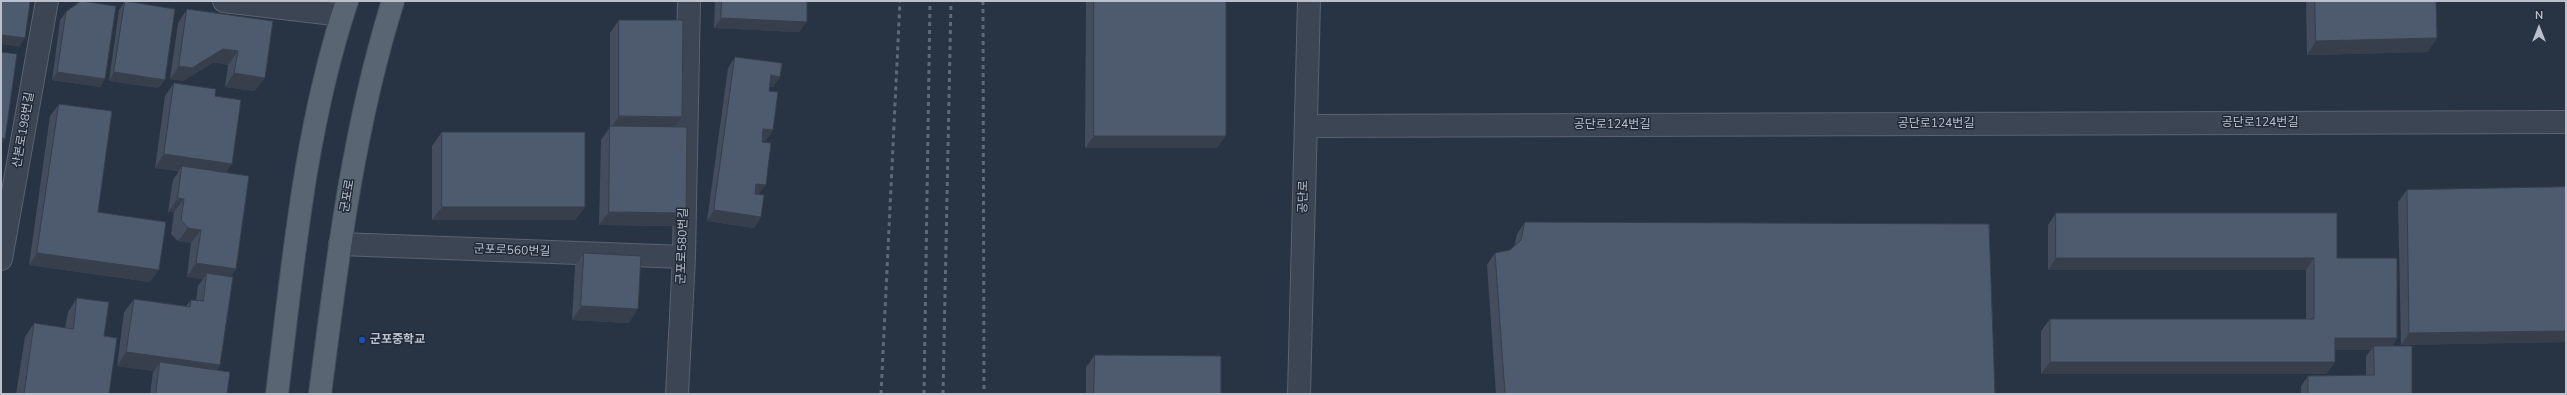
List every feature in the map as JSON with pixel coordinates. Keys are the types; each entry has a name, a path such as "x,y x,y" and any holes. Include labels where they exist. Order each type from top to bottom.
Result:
{"main road":[{"name":"군포로","path":"320,394 340,244 364,108 393,1"},
{"path":"277,394 298,231 320,100 345,8"}],"street":[{"name":"산본로198번길","path":"1,259 47,1"},
{"path":"224,1 345,8"},
{"name":"군포로580번길","path":"677,394 684,257 689,1"},
{"name":"공단로","path":"1299,394 1309,1"},
{"name":"공단로124번길","path":"1306,126 2566,122"},
{"name":"군포로560번길","path":"340,244 684,257"}],"building":[{"path":"1,1 29,1 30,3 25,38 1,35"},
{"path":"81,1 116,6 105,79 57,72 66,12"},
{"path":"125,1 175,9 165,80 114,72"},
{"path":"722,1 807,1 807,22 721,18"},
{"path":"1094,1 1226,1 1226,136 1094,136"},
{"path":"2315,1 2436,1 2437,38 2316,41"},
{"path":"187,9 273,21 265,78 234,73 238,51 223,49 192,68 179,66"},
{"path":"619,20 683,20 682,117 619,116"},
{"path":"1,52 17,54 5,139 1,138"},
{"path":"735,57 782,63 780,77 771,75 769,91 778,92 773,130 763,129 762,142 771,143 766,185 756,184 755,194 764,195 761,217 714,210"},
{"path":"174,83 216,89 215,96 241,100 232,164 164,154"},
{"path":"59,104 112,111 98,212 166,222 159,270 37,253"},
{"path":"610,126 687,127 686,213 609,212"},
{"path":"442,132 585,132 585,207 442,207"},
{"path":"182,166 249,176 236,269 196,263 201,230 188,228 181,220 184,199 178,198"},
{"path":"2566,187 2566,331 2409,333 2407,190"},
{"path":"2056,213 2337,213 2337,258 2397,258 2397,338 2335,338 2335,362 2050,362 2050,319 2314,319 2314,258 2056,258"},
{"path":"1525,222 1989,224 1995,394 1505,394 1495,253 1510,250 1521,240"},
{"path":"584,253 641,256 638,309 581,306"},
{"path":"207,273 233,277 220,365 126,352 134,299 190,307 191,300 203,301"},
{"path":"77,298 109,302 104,336 117,338 109,394 24,394 34,323 73,329"},
{"path":"2374,346 2412,346 2412,394 2308,394 2308,376 2374,375"},
{"path":"1095,355 1221,356 1221,394 1094,394"},
{"path":"160,362 230,372 227,394 156,394"}],"railway":[{"path":"881,394 900,1"},
{"path":"924,394 930,1"},
{"path":"943,394 951,1"},
{"path":"983,1 984,394"}],"place":[{"name":"군포중학교","path":"362,340"}]}
